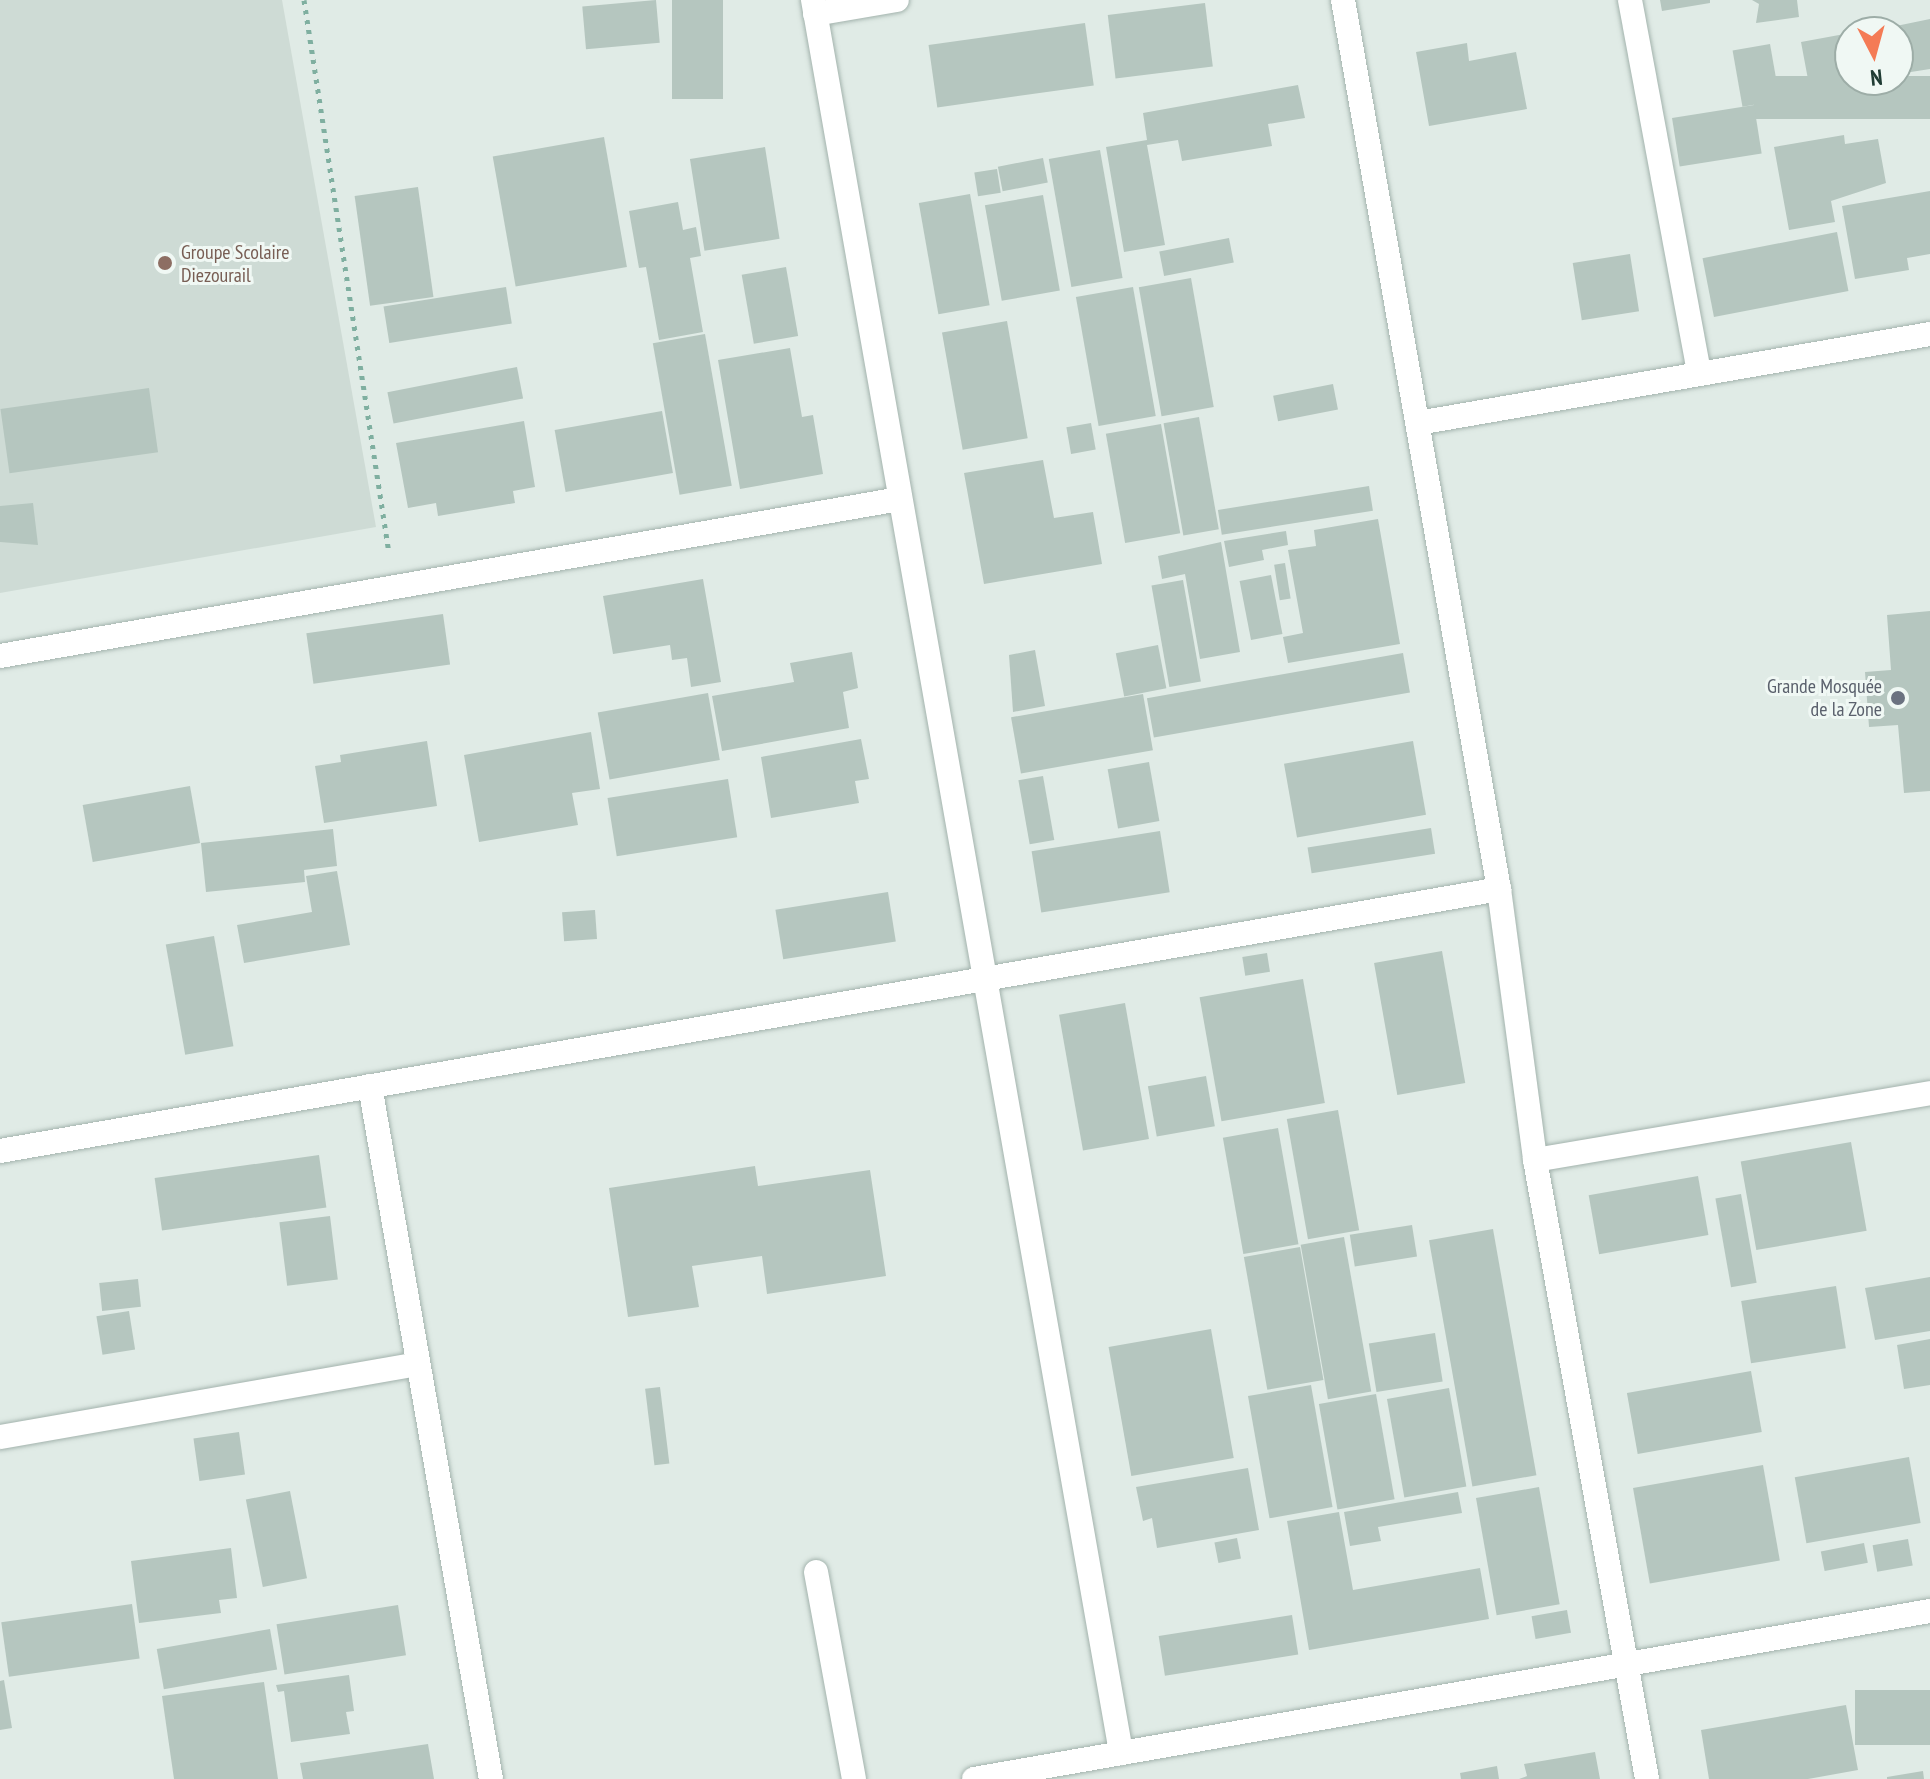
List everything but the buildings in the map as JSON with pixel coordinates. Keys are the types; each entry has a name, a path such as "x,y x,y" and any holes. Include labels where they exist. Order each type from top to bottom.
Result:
{"street":[{"path":"897,0 814,7 1121,1753"},
{"path":"1343,0 1499,889 1535,1160 1647,1779"},
{"path":"1630,0 1699,374"},
{"path":"1418,423 1930,334"},
{"path":"0,656 900,499"},
{"path":"0,1151 1499,889"},
{"path":"370,1086 491,1779"},
{"path":"1535,1160 1930,1093"},
{"path":"0,1437 418,1364"},
{"path":"816,1572 854,1779"},
{"path":"974,1779 1930,1611"}],"path":[{"path":"304,0 394,586"}],"shaded area":[{"name":"Groupe Scolaire Diezourail","path":"0,0 282,0 376,527 0,593"}],"place":[{"name":"Groupe Scolaire Diezourail","path":"165,263"},
{"name":"Grande Mosquée de la Zone","path":"1898,698"}]}
